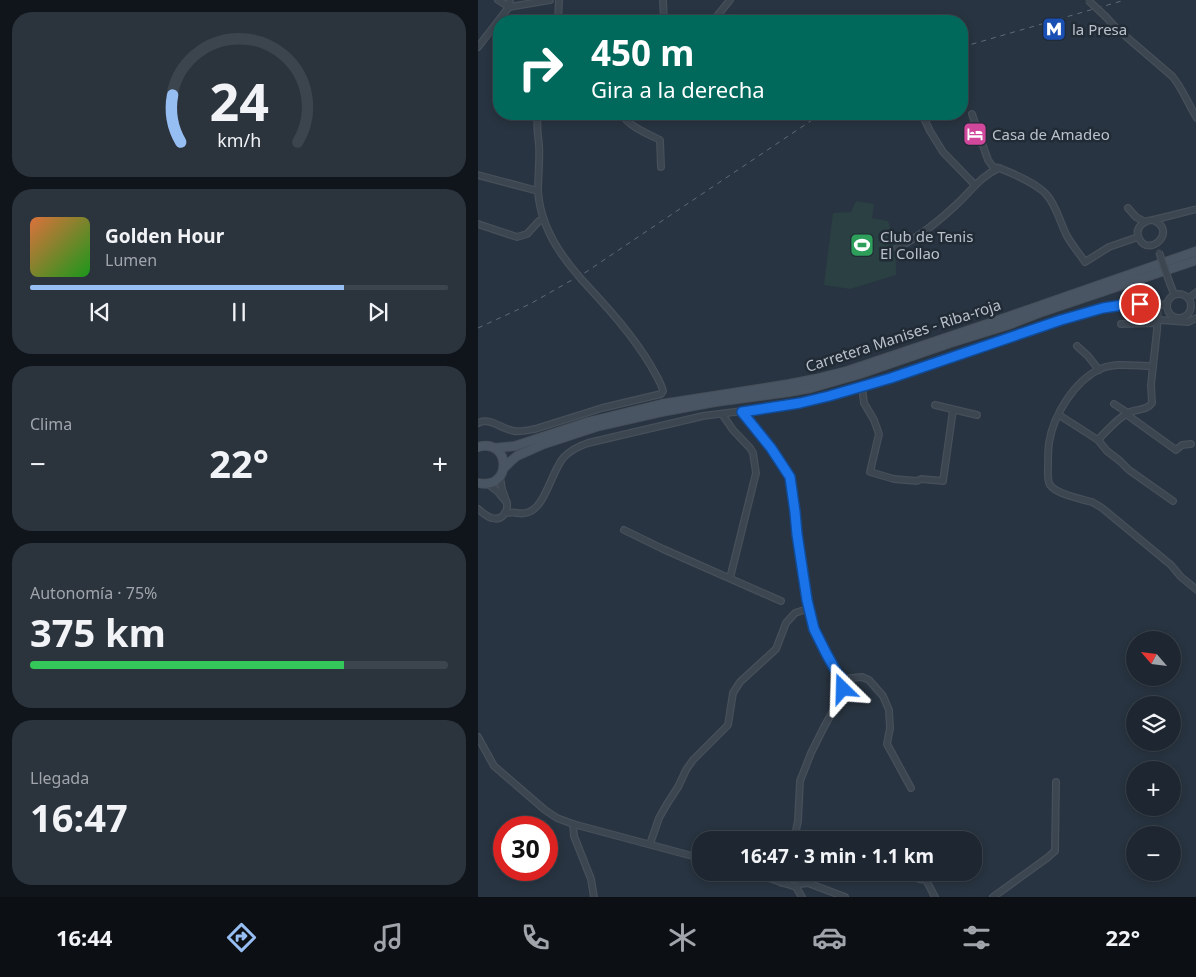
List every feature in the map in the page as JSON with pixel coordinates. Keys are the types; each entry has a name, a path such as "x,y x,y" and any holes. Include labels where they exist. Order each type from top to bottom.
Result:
{"main road":[{"name":"Carretera Manises - Riba-roja","path":"495,448 515,446 588,422 662,404 794,383 846,371 1196,251"},
{"name":"Carretera Manises - Riba-roja","path":"504,468 510,461 544,444 599,426 715,402 796,391 855,376 1196,260"},
{"path":"478,483 488,484 494,482 500,477 504,468 501,454 495,448 479,444"}],"street":[{"path":"498,0 509,7 550,0"},
{"path":"503,15 509,7 510,0"},
{"path":"558,15 559,0"},
{"path":"663,0 664,15"},
{"path":"717,15 730,0"},
{"path":"1088,0 1116,28 1172,76 1180,85 1196,118"},
{"path":"478,47 493,28"},
{"path":"972,114 988,160 993,167 1009,172 1047,195 1067,236 1084,262 1109,247 1138,237"},
{"path":"478,423 484,420 491,421 514,431 524,431 602,408 662,394 663,390 644,354 612,312 563,258 554,242 544,220 538,191 539,144 536,120"},
{"path":"627,120 660,140 661,168"},
{"path":"925,120 943,152 975,185"},
{"path":"897,248 914,239 934,224 990,172 999,168"},
{"path":"478,175 538,191"},
{"path":"1128,208 1136,217 1145,222"},
{"path":"1153,220 1160,224 1163,230 1162,238 1156,244 1142,243 1138,237 1138,230 1145,222 1196,209"},
{"path":"478,224 518,237 527,234 539,222 544,220"},
{"path":"1156,244 1174,294"},
{"path":"1189,298 1196,292"},
{"path":"1182,294 1189,298 1192,305 1190,311 1184,317 1171,316 1168,313 1166,304 1171,296 1182,294"},
{"path":"478,508 488,516 497,519 506,514 517,512 525,514 537,508 556,468 564,457 574,449 598,440 703,416 800,403 862,387 1061,320 1103,308 1123,305 1166,304"},
{"path":"1098,440 1127,413 1151,406 1151,384 1158,305"},
{"path":"1121,324 1157,323 1160,320 1188,322 1196,318"},
{"path":"1077,346 1099,370"},
{"path":"1153,366 1106,367 1087,377 1073,390 1058,415 1049,442 1048,482 1056,491 1094,503 1102,508 1171,565 1196,590"},
{"path":"862,387 864,403 880,434 870,472 884,477 917,481 921,479 943,481 954,410"},
{"path":"1114,404 1176,450 1182,445 1191,444"},
{"path":"936,405 977,416"},
{"path":"742,412 771,448 790,477 807,600 814,629 837,673 843,679 843,689 838,702 811,753 800,781 796,831"},
{"path":"722,414 733,430 750,448 756,473 730,578"},
{"path":"1058,415 1098,440 1107,451 1129,470 1173,501"},
{"path":"500,477 507,503 506,514"},
{"path":"488,484 507,503"},
{"path":"624,530 781,601"},
{"path":"650,844 659,818 686,770 693,760 728,725 733,693 740,682 776,649 786,624 795,613 810,608"},
{"path":"843,679 862,677 869,680 883,696 888,710 890,728 887,744 911,788"},
{"path":"478,737 494,766 545,810 558,818 573,824 692,856"},
{"path":"993,897 1055,851 1056,782"},
{"path":"573,824 574,836 591,879 594,897"},
{"path":"776,881 796,888 802,897"},
{"path":"927,881 935,897"},
{"path":"796,888 800,884 808,884 845,897"}],"green space":[{"name":"Club de Tenis El Collao","path":"856,201 874,204 872,218 888,221 895,248 896,275 850,289 824,285 833,213 851,212"}],"railway":[{"path":"968,45 1125,0"},
{"path":"478,328 530,304 586,272 812,120"}],"place":[{"name":"la Presa","path":"1054,29"},
{"name":"Casa de Amadeo","path":"975,134"},
{"name":"Club de Tenis El Collao","path":"862,245"}],"route":[{"path":"843,689 843,679 837,673 814,629 807,600 790,477 771,448 742,412 800,403 829,396 891,378 1061,320 1103,308 1140,304"}]}
